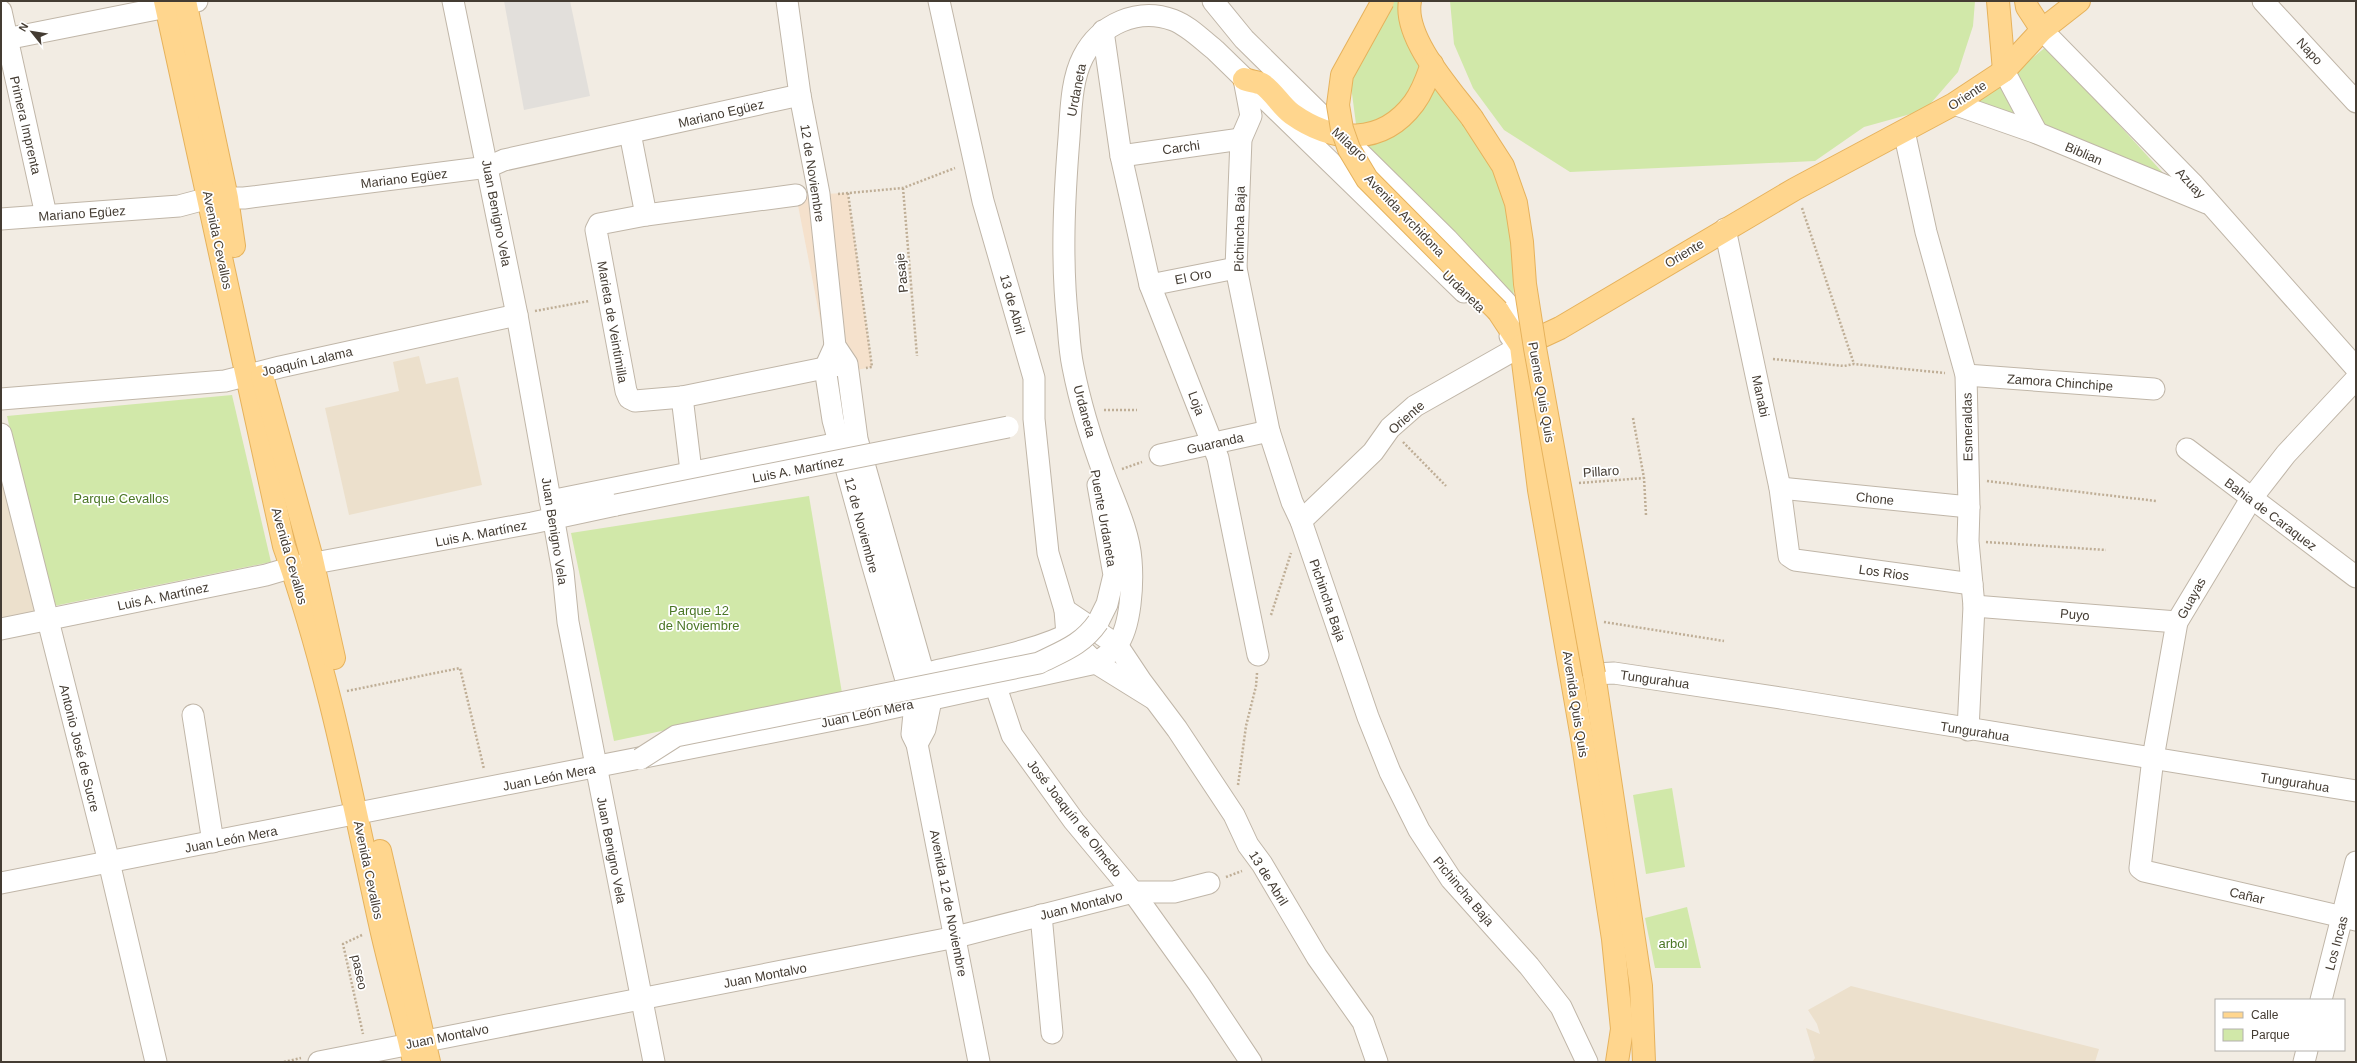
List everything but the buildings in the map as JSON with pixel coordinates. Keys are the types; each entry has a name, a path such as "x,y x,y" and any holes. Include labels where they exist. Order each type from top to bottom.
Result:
{"main road":[{"name":"Avenida Archidona","path":"1383,1 1342,75 1338,105 1342,129 1347,142 1367,179 1530,342"},
{"name":"Puente Quis Quis","path":"1410,1 1408,9 1416,35 1432,64 1472,118 1503,166 1516,203 1522,242 1524,284 1594,674"},
{"path":"1998,1 2004,71"},
{"name":"Azuay","path":"2026,1 2027,7 2042,30"},
{"name":"Oriente","path":"1530,342 1560,328 1795,189 1954,104 2004,71 2042,30 2079,1"},
{"name":"Avenida Cevallos","path":"180,2 254,373 302,566 329,689 363,813 416,1049"},
{"path":"1244,79 1262,84 1292,114 1311,125 1341,136 1376,132 1404,115 1424,87 1432,64"},
{"name":"Avenida Quis Quis","path":"1530,342 1539,490 1582,738 1613,939 1622,1029 1617,1062"},
{"name":"Avenida Cevallos","path":"302,566 342,692 381,927 416,1049 429,1062"},
{"name":"Avenida Quis Quis","path":"1594,674 1641,986 1644,1062"}],"street":[{"name":"Juan Benigno Vela","path":"453,1 517,315 552,509 568,622 595,768 654,1062"},
{"name":"12 de Noviembre","path":"787,1 800,94 819,194 835,346 848,368 848,440 872,563 906,680 923,702"},
{"name":"13 de Abril","path":"939,1 983,201 1034,378 1034,420 1048,553 1065,610 1067,635 1096,663 1154,699"},
{"name":"Milagro","path":"1213,1 1244,39 1447,239 1530,342"},
{"name":"Napo","path":"2263,1 2356,102"},
{"path":"4,40 180,2"},
{"name":"Primera Imprenta","path":"1,11 4,40 46,215"},
{"name":"Urdaneta","path":"1096,663 1117,645 1123,633 1132,593 1131,558 1122,520 1090,436 1072,366 1064,288 1064,199 1071,102 1078,67 1087,49 1103,31 1119,21 1139,16 1159,16 1181,24 1215,50 1244,79 1530,342"},
{"name":"Azuay","path":"2042,30 2212,205 2356,368"},
{"name":"Loja","path":"1103,31 1121,156 1150,285 1218,458 1258,655"},
{"path":"2004,71 2037,133"},
{"name":"Pichincha Baja","path":"1244,79 1251,116 1241,139 1236,268 1269,430 1292,502 1301,521 1368,718 1390,772 1419,830 1451,879 1530,966 1561,1007 1587,1062"},
{"name":"Mariano Egüez","path":"1,219 180,206 218,198 488,167 504,160 800,94"},
{"name":"Biblian","path":"1954,104 2037,133 2212,205"},
{"name":"Esmeraldas","path":"1904,131 1926,232 1966,375 1969,508 1968,541 1974,606 1968,730"},
{"path":"630,133 646,215"},
{"name":"Carchi","path":"1121,156 1241,139"},
{"name":"Marieta de Veintimilla","path":"796,195 646,215 599,224 596,230 626,391 629,398 635,401 682,397 825,368 848,368"},
{"name":"Manabi","path":"1726,229 1780,488 1789,556 1796,560"},
{"name":"El Oro","path":"1150,285 1236,268"},
{"name":"Joaquín Lalama","path":"1,399 225,381 254,373 517,315"},
{"name":"Oriente","path":"1301,521 1373,452 1390,428 1415,406 1530,342"},
{"path":"825,368 835,346"},
{"name":"12 de Noviembre","path":"825,368 833,420 848,440 923,674 923,702"},
{"name":"Zamora Chinchipe","path":"1966,375 2154,389"},
{"name":"Guayas","path":"2140,868 2153,758 2177,622 2250,500 2286,454 2356,379"},
{"path":"682,397 691,471"},
{"name":"Luis A. Martínez","path":"552,509 616,504 1008,428 1034,420"},
{"name":"Guaranda","path":"1160,455 1213,445 1269,430"},
{"name":"Antonio José de Sucre","path":"1,434 109,862 156,1062"},
{"name":"Puente Urdaneta","path":"640,759 676,736 1039,663 1079,643 1088,636 1093,623 1107,604 1114,575 1090,436"},
{"name":"Luis A. Martínez","path":"1,629 25,626 47,619 266,575 552,509 691,471 848,440"},
{"name":"Bahia de Caraquez","path":"2186,450 2250,500 2356,577"},
{"name":"Chone","path":"1780,488 1969,508"},
{"name":"Los Rios","path":"1796,560 1972,584"},
{"name":"Puyo","path":"1974,606 2177,622"},
{"name":"13 de Abril","path":"1065,610 1093,623 1117,645 1154,699 1177,729 1234,815 1248,845 1262,864 1317,957 1363,1022 1377,1062"},
{"path":"923,674 1033,647 1067,635 1093,623"},
{"name":"Juan León Mera","path":"1,883 595,768 864,714 1096,663"},
{"name":"Tungurahua","path":"1594,674 1614,673 1787,699 1968,730 2356,791"},
{"name":"José Joaquín de Olmedo","path":"995,684 1012,735 1074,821 1132,892 1199,984 1251,1062"},
{"path":"864,714 886,719 914,739 924,729 923,702"},
{"path":"193,715 213,842"},
{"name":"Avenida 12 de Noviembre","path":"914,739 956,937 979,1062"},
{"name":"Los Incas","path":"2320,999 2349,918 2356,862"},
{"name":"Cañar","path":"2140,868 2144,871 2349,918"},
{"name":"Juan Montalvo","path":"319,1062 416,1049 641,999 956,937 1132,892 1174,892 1209,883"},
{"path":"1041,915 1052,1032"},
{"path":"2304,1062 2307,1051"}],"path":[{"path":"819,194 903,188 974,160"},
{"name":"Pasaje","path":"903,188 917,356"},
{"path":"1795,189 1854,364"},
{"path":"848,193 872,367 848,368"},
{"path":"517,315 609,296"},
{"path":"1753,357 1844,366 1854,364 1966,375"},
{"path":"1084,410 1137,410"},
{"path":"1633,418 1644,478 1646,515"},
{"path":"1390,428 1446,486"},
{"path":"1104,476 1160,455"},
{"name":"Pillaro","path":"1559,485 1644,478"},
{"path":"1968,479 2156,501"},
{"path":"1968,541 2106,550"},
{"path":"1584,618 1724,641"},
{"path":"342,692 460,668 489,788"},
{"path":"1209,883 1262,864"},
{"name":"paseo","path":"364,1037 343,944 381,927"}],"shaded area":[{"path":"504,1 570,1 590,96 524,110"},
{"path":"848,193 872,367 831,375 796,195"},
{"path":"419,356 426,384 458,377 482,485 349,515 325,408 399,391 393,362"},
{"path":"1,450 39,614 1,621"},
{"path":"1851,986 2099,1049 2095,1062 1812,1062 1815,1058 1806,1028 1820,1034 1817,1024 1808,1010"}],"green space":[{"path":"1391,1 1412,1 1405,34 1496,166 1515,243 1513,317 1359,147 1351,86 1362,48"},
{"path":"1450,1 1975,1 1973,26 1958,72 1925,110 1864,127 1815,161 1570,172 1504,130 1473,88 1454,44"},
{"path":"2047,46 2164,174 2041,124 2015,72"},
{"path":"2002,82 2021,123 1975,103"},
{"name":"Parque Cevallos","path":"232,395 271,562 49,607 7,416"},
{"name":"Parque 12 de Noviembre","path":"809,496 842,693 614,741 571,533"},
{"path":"1672,788 1685,867 1646,874 1633,795"},
{"name":"arbol","path":"1687,907 1701,968 1655,968 1645,918"}]}
